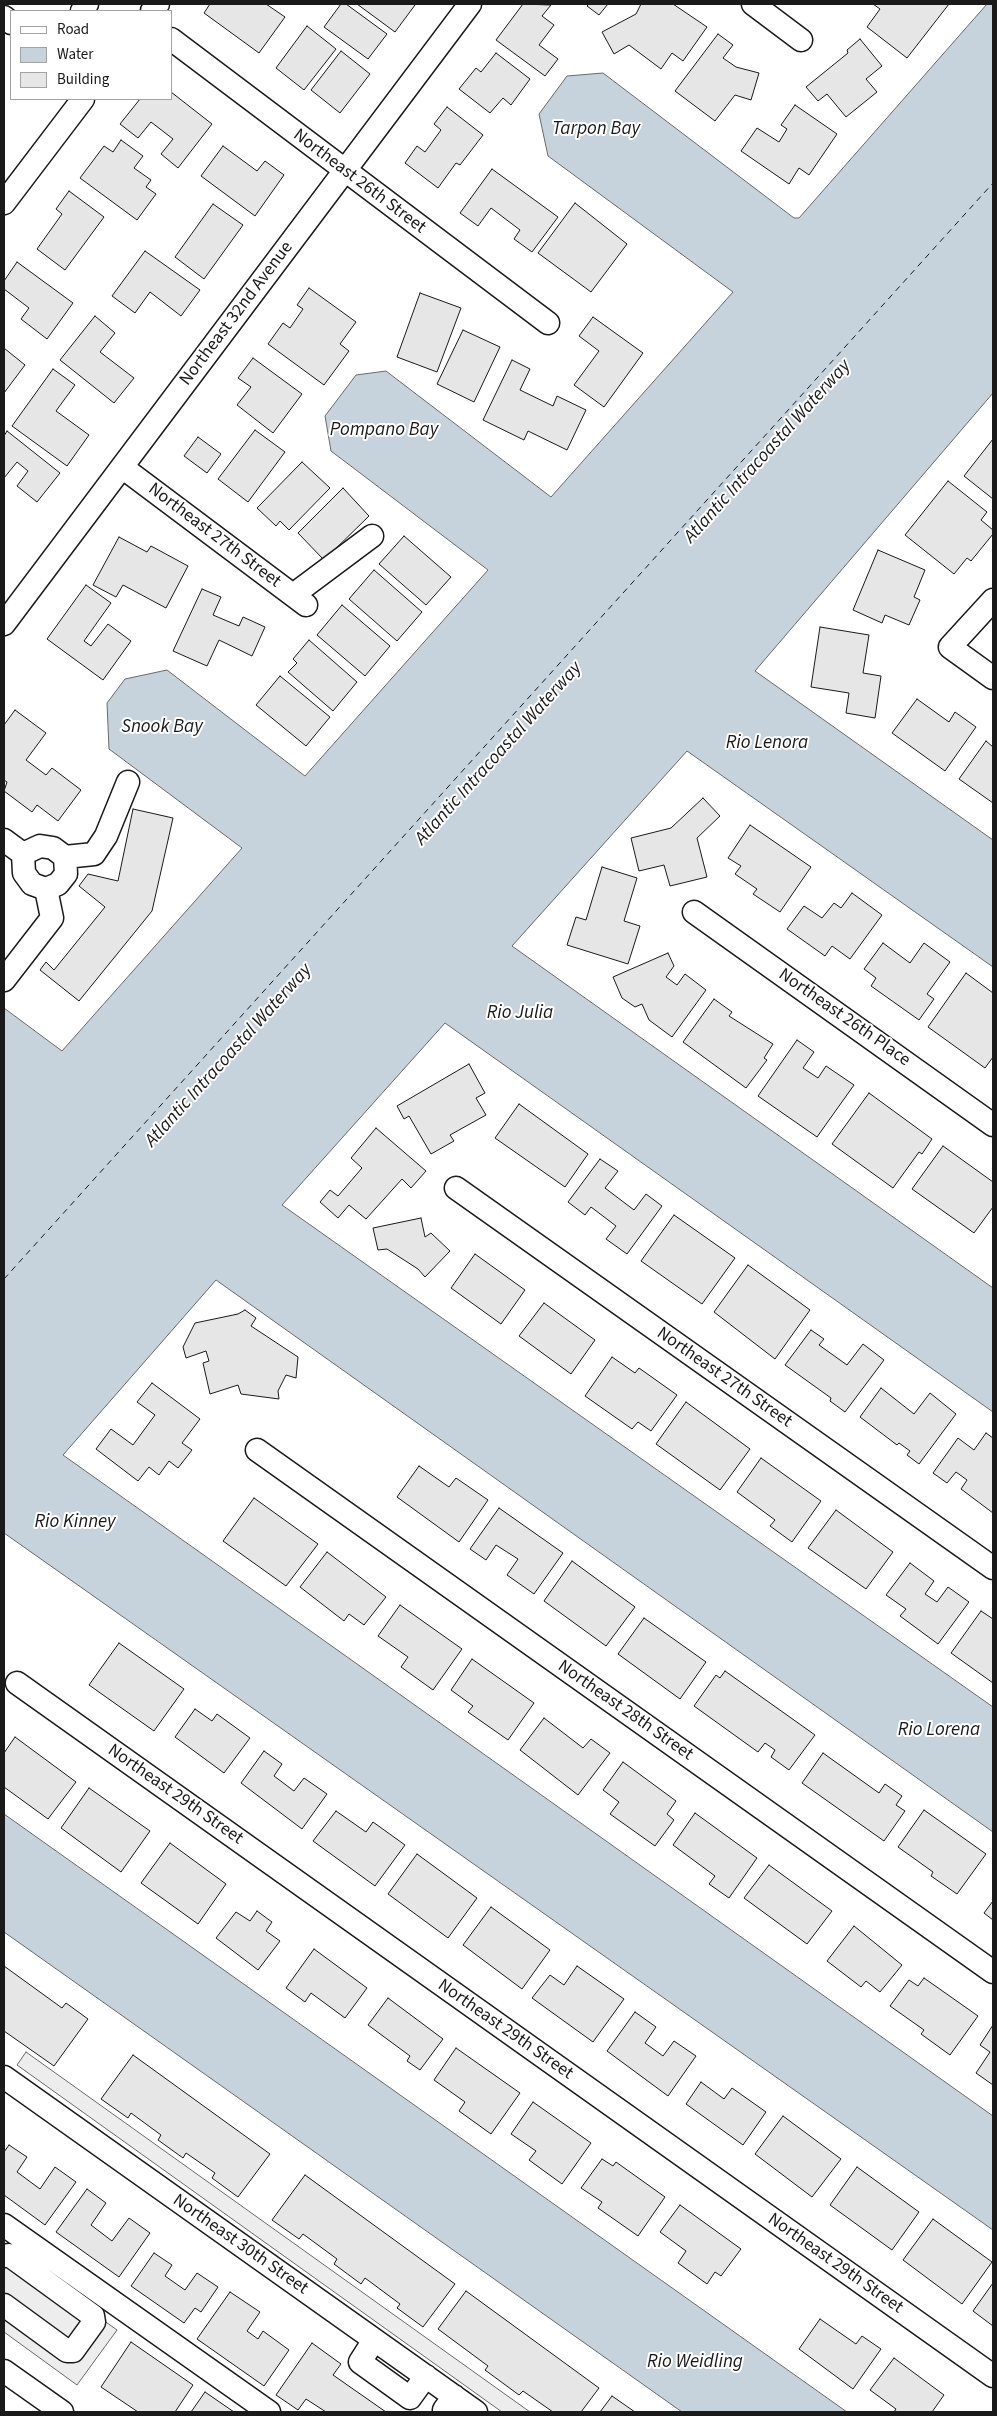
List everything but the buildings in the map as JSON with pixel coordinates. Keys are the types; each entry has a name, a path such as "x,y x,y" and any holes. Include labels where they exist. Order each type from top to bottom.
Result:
{"street":[{"name":"Northeast 32nd Avenue","path":"4,624 470,4"},
{"path":"753,4 801,40"},
{"name":"Northeast 26th Street","path":"172,40 548,323"},
{"path":"4,203 82,100"},
{"name":"Northeast 27th Street","path":"122,466 300,600 372,536"},
{"path":"993,600 950,647 993,678"},
{"path":"23,854 40,846 53,848 65,857 94,854 106,836 128,782"},
{"path":"4,840 23,854"},
{"path":"23,854 24,872 32,884 46,889 58,884 66,874 65,857"},
{"path":"4,980 52,918 46,889"},
{"name":"Northeast 26th Place","path":"694,912 993,1125"},
{"name":"Northeast 27th Street","path":"456,1188 993,1568"},
{"name":"Northeast 28th Street","path":"256,1450 993,1972"},
{"name":"Northeast 29th Street","path":"17,1683 993,2376"},
{"name":"Northeast 30th Street","path":"4,2077 345,2332 374,2340 426,2376 444,2405 476,2412"},
{"path":"4,2225 269,2412"},
{"path":"4,2256 9,2255 93,2316 94,2322 73,2351 67,2351 4,2306"},
{"path":"318,2319 345,2332"},
{"path":"4,2371 62,2412"}],"shaded area":[{"path":"26,2052 530,2412 502,2412 17,2065"},
{"path":"4,2249 117,2330 77,2385 4,2332"}],"water":[{"path":"987,4 993,4 993,393 755,671 993,840 993,967 687,751 512,946 993,1288 993,1412 445,1023 282,1205 993,1707 993,1832 216,1280 63,1455 993,2116 993,2230 4,1533 4,1008 62,1051 242,848 109,749 107,703 125,679 167,670 305,776 488,570 331,451 325,416 356,375 386,371 551,497 733,292 548,156 539,114 567,76 603,73 794,218 799,218"},
{"name":"Rio Weidling","path":"4,1814 847,2412 682,2412 4,1932"}],"ferry route":[{"path":"4,1279 993,183"}],"water label":[{"name":"Tarpon Bay","path":"596,130"},
{"name":"Pompano Bay","path":"384,431"},
{"name":"Atlantic Intracoastal Waterway","path":"768,452"},
{"name":"Snook Bay","path":"162,728"},
{"name":"Rio Lenora","path":"767,744"},
{"name":"Atlantic Intracoastal Waterway","path":"499,754"},
{"name":"Rio Julia","path":"520,1014"},
{"name":"Atlantic Intracoastal Waterway","path":"229,1056"},
{"name":"Rio Kinney","path":"75,1523"},
{"name":"Rio Lorena","path":"939,1731"}]}
